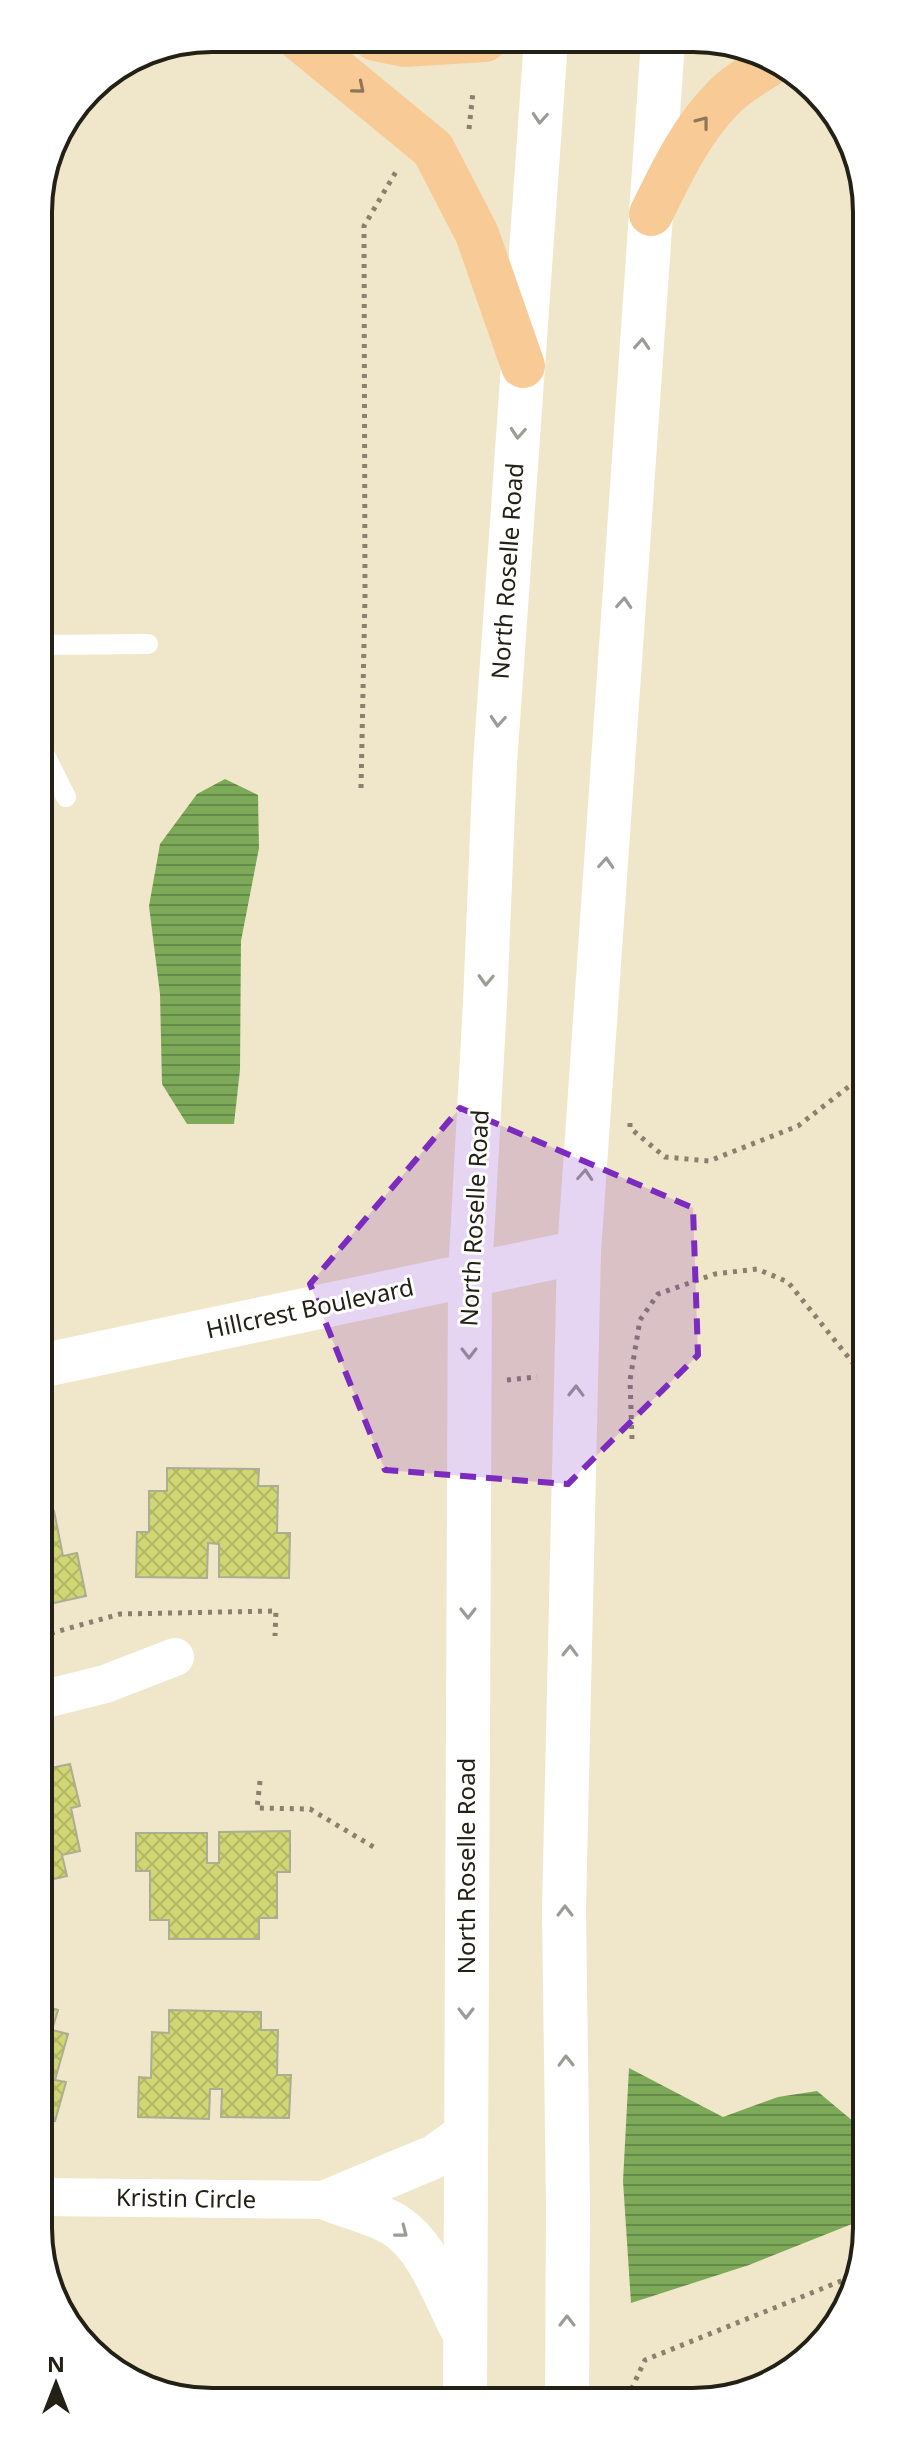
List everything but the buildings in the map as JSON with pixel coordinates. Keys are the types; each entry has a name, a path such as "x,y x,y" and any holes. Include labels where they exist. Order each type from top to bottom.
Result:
{"highway":[{"path":"315,52 433,149 477,234 523,366"},
{"path":"651,214 678,158 699,126 725,95 763,68"}],"main road":[{"name":"North Roselle Road","path":"465,2388 470,1275 495,763 545,52"},
{"path":"567,2388 564,1910 579,1252 662,52"},
{"name":"Hillcrest Boulevard","path":"52,1363 579,1252"},
{"path":"331,2200 436,2156 466,2134"},
{"path":"331,2200 394,2225 413,2240 429,2264 465,2336"}],"street":[{"path":"52,1697 105,1684 175,1657"},
{"name":"Kristin Circle","path":"52,2197 331,2200"}],"lane":[{"path":"52,645 148,644"},
{"path":"52,769 66,797"}],"path":[{"path":"469,130 473,92"},
{"path":"361,788 365,595 364,226 401,164"},
{"path":"630,1114 630,1128 665,1157 709,1161 798,1126 853,1083"},
{"path":"632,1439 630,1380 640,1320 658,1294 715,1274 757,1269 788,1282 853,1363"},
{"path":"469,1387 525,1378 577,1376 630,1380"},
{"path":"52,1633 120,1614 276,1611 275,1636"},
{"path":"260,1781 257,1808 310,1809 377,1849"},
{"path":"632,2388 645,2360 844,2280"}],"highlighted area":[{"path":"460,1108 693,1208 698,1355 568,1484 385,1470 310,1284"}],"shaded area":[{"path":"225,779 258,795 259,848 241,941 240,1070 234,1124 187,1124 162,1084 160,994 149,906 160,844 197,794"},
{"path":"629,2068 723,2117 778,2097 817,2091 853,2121 853,2224 749,2265 631,2303 623,2181"}]}
